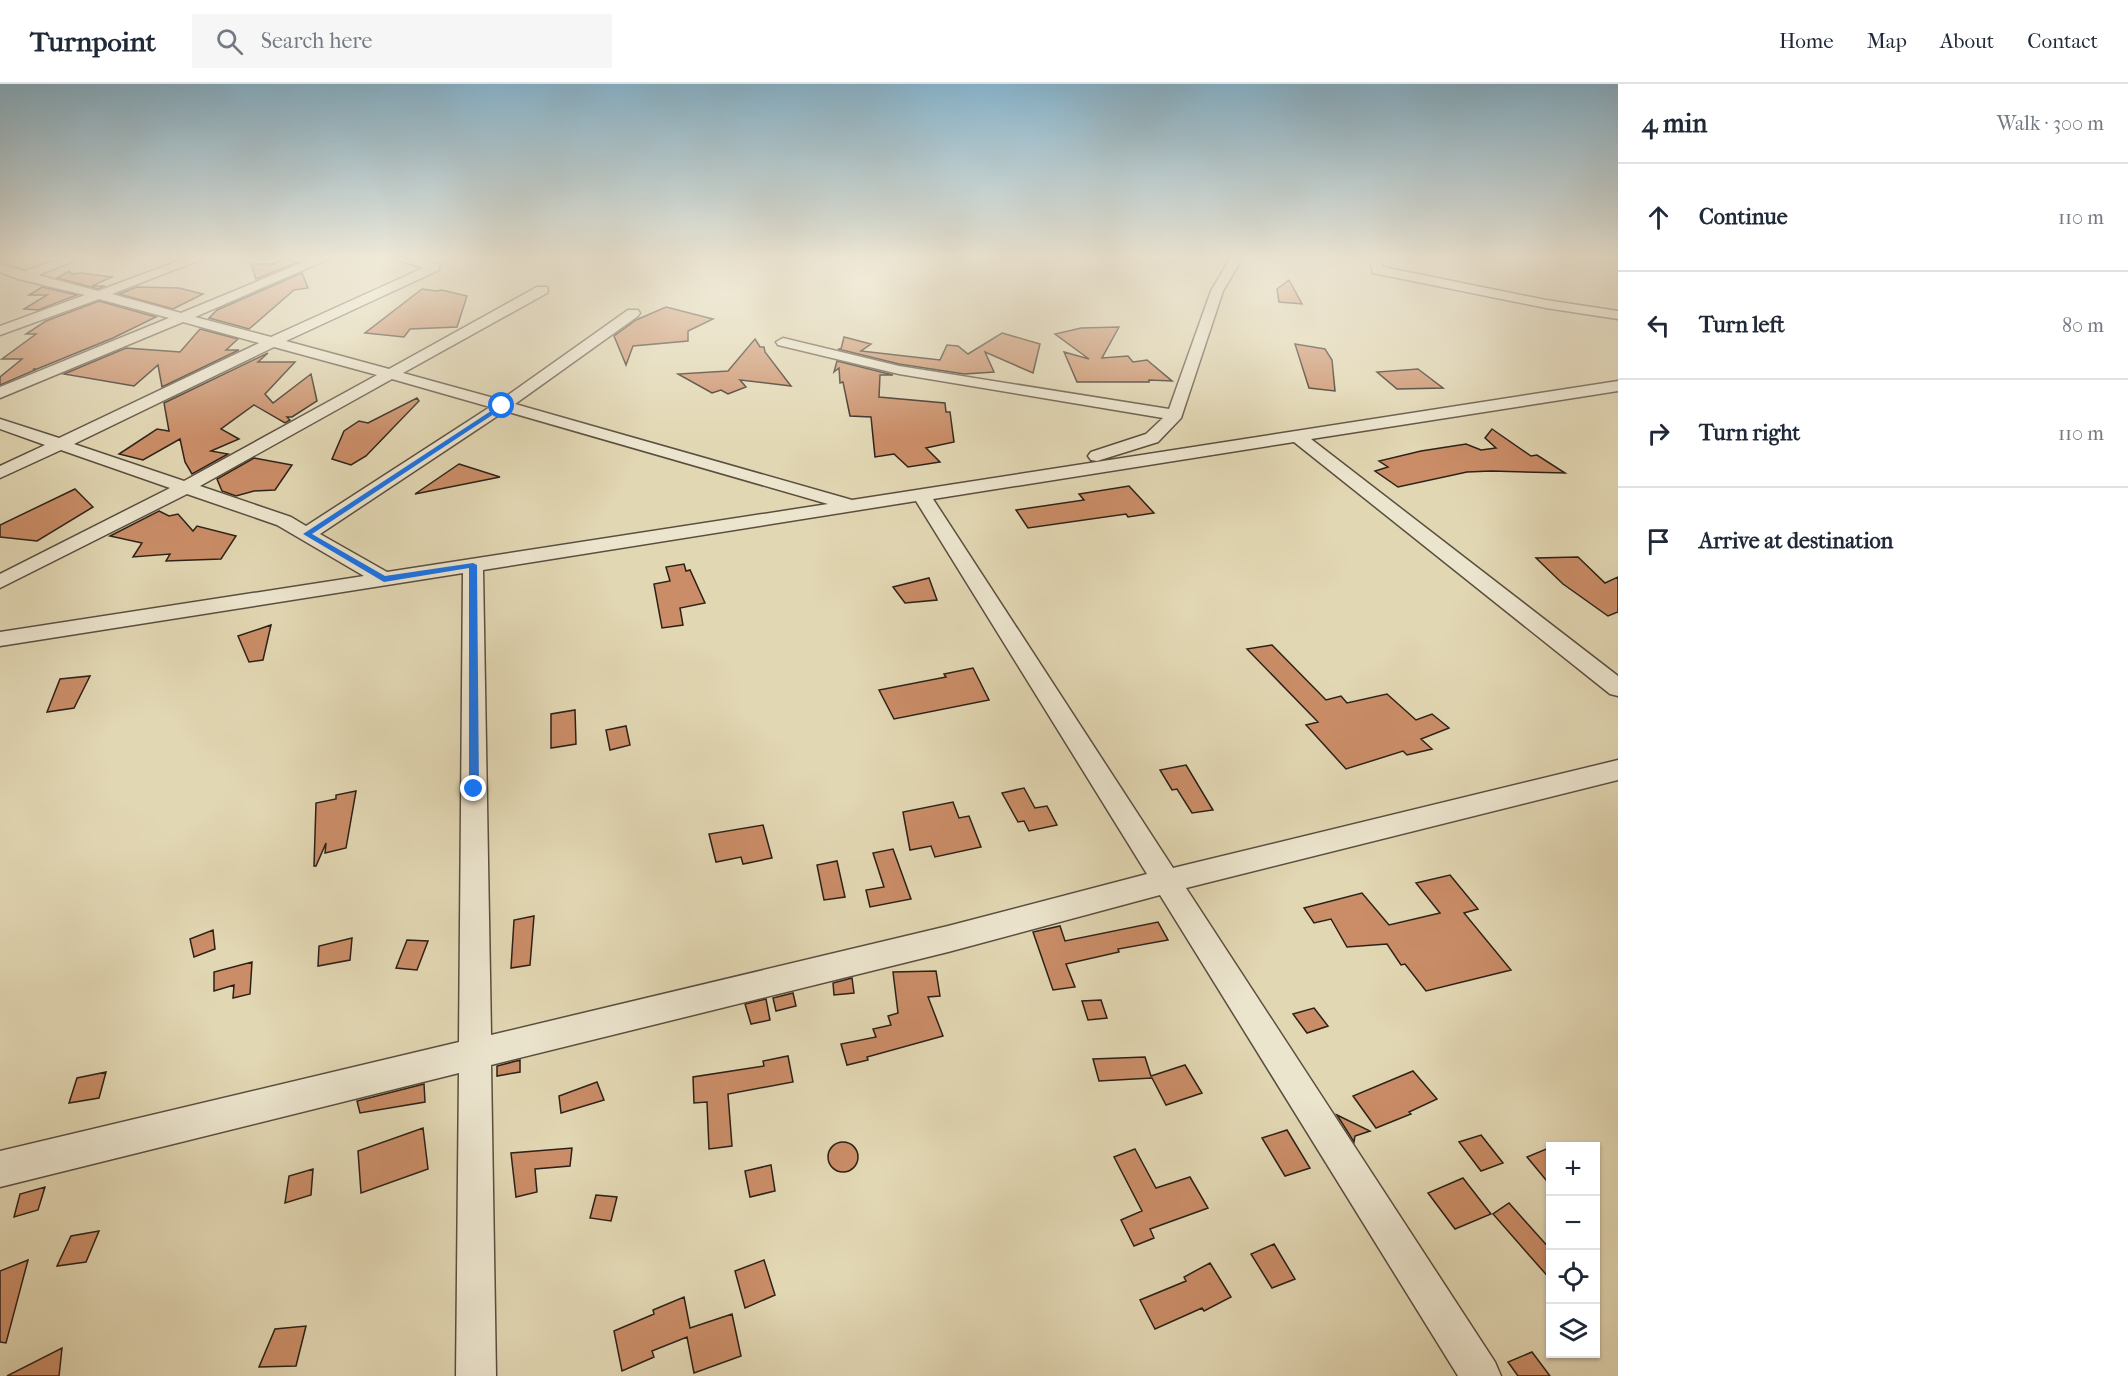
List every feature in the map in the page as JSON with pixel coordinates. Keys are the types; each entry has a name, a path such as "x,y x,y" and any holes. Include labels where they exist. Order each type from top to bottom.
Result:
{"street":[{"path":"0,332 39,317"},
{"path":"0,473 326,317"},
{"path":"0,582 186,487 493,317"},
{"path":"307,534 502,406 627,317"},
{"path":"1026,479 1152,438 1174,415 1208,317"},
{"path":"0,393 183,318 391,374 854,506"},
{"path":"783,342 899,370 1174,415"},
{"path":"0,639 1618,386"},
{"path":"0,423 284,521 384,579"},
{"path":"1297,436 1618,688"},
{"path":"921,495 1481,1376"},
{"path":"473,565 476,1376"},
{"path":"0,1169 948,939 1167,881 1618,770"}],"building":[{"path":"56,317 155,317 113,338 33,369 35,370 0,385 0,377 22,359 2,359 36,334 26,334"},
{"path":"210,317 263,317 249,329"},
{"path":"385,317 460,317 457,327 410,329 404,337 365,333"},
{"path":"642,317 713,319 688,331 688,341 633,346 626,365 614,336"},
{"path":"1119,327 1102,358 1128,356 1133,362 1147,360 1172,381 1077,382 1064,352 1089,359 1055,334 1081,328"},
{"path":"200,329 238,339 226,350 239,350 162,387 158,365 134,386 64,374 126,348 180,352"},
{"path":"1002,333 1040,344 1033,373 985,352 994,372 964,374 899,364 838,349 841,349 844,337 871,344 861,351 940,360 947,345 958,346 968,354"},
{"path":"755,339 760,347 764,347 765,352 791,386 740,380 746,387 728,394 721,390 712,393 678,374 728,371"},
{"path":"1295,344 1325,349 1332,360 1335,391 1309,388"},
{"path":"268,353 258,362 295,362 265,394 273,403 311,374 317,401 292,417 287,417 290,420 285,423 254,405 221,429 239,439 211,451 228,454 192,474 185,462 180,439 143,460 119,454 157,429 169,431 164,403"},
{"path":"837,361 893,375 880,375 879,397 945,403 946,412 950,412 954,442 926,448 940,462 908,467 894,454 875,457 871,417 850,416 843,382 840,383 839,368 834,372"},
{"path":"1418,369 1443,388 1397,389 1377,372"},
{"path":"417,398 419,401 366,456 351,465 332,459 344,431 359,421 368,423"},
{"path":"1492,429 1531,456 1537,455 1565,473 1467,472 1398,487 1375,471 1388,467 1379,461 1421,451 1466,444 1481,450 1496,448 1485,438"},
{"path":"254,458 292,465 275,490 254,491 236,496 222,491 217,479"},
{"path":"459,464 500,477 415,494"},
{"path":"1129,486 1154,513 1128,517 1126,514 1028,528 1016,510 1084,500 1079,494"},
{"path":"75,489 93,507 37,541 0,537 0,525"},
{"path":"159,511 169,516 178,514 193,531 197,526 236,536 221,559 166,561 170,554 133,557 142,543 110,536"},
{"path":"1578,557 1605,583 1618,577 1618,612 1608,616 1563,584 1536,558"},
{"path":"684,564 686,571 690,570 705,603 680,608 683,625 662,628 654,584 670,581 666,567"},
{"path":"929,578 937,600 905,603 893,587"},
{"path":"271,625 263,660 249,662 238,636"},
{"path":"1272,645 1326,700 1341,696 1347,703 1387,694 1416,720 1432,714 1449,728 1421,739 1432,749 1407,755 1403,751 1346,769 1306,725 1318,722 1247,649"},
{"path":"973,668 989,700 894,719 879,690 946,677 944,674"},
{"path":"90,676 74,708 47,712 60,679"},
{"path":"575,710 576,744 551,748 551,714"},
{"path":"626,726 630,745 610,750 606,730"},
{"path":"1186,765 1213,810 1192,813 1177,789 1172,790 1160,770"},
{"path":"1024,788 1035,808 1047,806 1057,825 1029,831 1024,821 1018,822 1002,793"},
{"path":"356,791 346,848 325,853 326,843 314,866 316,803 336,799 336,795"},
{"path":"953,802 959,818 969,816 981,847 935,857 931,846 910,850 903,812"},
{"path":"763,825 772,858 743,864 741,857 716,862 709,834"},
{"path":"893,849 911,899 870,907 866,890 884,887 873,853"},
{"path":"837,861 845,897 824,900 817,865"},
{"path":"1450,875 1478,909 1464,913 1511,970 1426,991 1405,964 1401,965 1387,944 1347,947 1331,919 1314,923 1304,908 1362,893 1389,925 1440,913 1416,883"},
{"path":"534,916 530,965 511,968 514,920"},
{"path":"1158,922 1168,940 1118,949 1119,952 1066,964 1075,987 1053,990 1033,932 1060,926 1065,941"},
{"path":"213,930 215,949 194,957 190,939"},
{"path":"352,938 350,960 318,966 319,946"},
{"path":"407,940 428,941 417,970 396,968"},
{"path":"252,962 250,994 233,998 234,985 214,991 214,972"},
{"path":"936,971 940,996 928,997 943,1036 867,1057 868,1060 847,1065 841,1044 876,1037 873,1029 891,1025 888,1016 898,1013 893,972"},
{"path":"852,978 854,993 834,995 833,983"},
{"path":"793,993 796,1006 776,1011 773,998"},
{"path":"766,999 770,1020 751,1024 745,1004"},
{"path":"1101,1000 1107,1018 1088,1020 1082,1001"},
{"path":"1314,1008 1328,1026 1307,1033 1293,1014"},
{"path":"788,1056 793,1082 728,1094 732,1146 709,1149 707,1102 694,1103 693,1077 764,1066 763,1061"},
{"path":"1145,1057 1151,1076 1185,1065 1202,1093 1166,1105 1152,1078 1099,1081 1093,1059"},
{"path":"520,1060 520,1072 497,1076 497,1066"},
{"path":"1413,1071 1437,1099 1409,1112 1411,1114 1376,1128 1353,1096"},
{"path":"106,1072 99,1098 69,1103 77,1078"},
{"path":"597,1082 604,1100 561,1113 559,1096"},
{"path":"424,1084 425,1102 360,1113 357,1101"},
{"path":"1337,1115 1370,1131 1355,1136 1354,1142"},
{"path":"423,1128 428,1169 361,1193 358,1151"},
{"path":"1287,1130 1310,1168 1285,1176 1262,1138"},
{"path":"1481,1135 1503,1163 1481,1171 1459,1142"},
{"path":"843,1142 854,1146 858,1157 854,1168 843,1172 832,1168 828,1157 832,1146"},
{"path":"572,1148 570,1166 535,1169 537,1192 516,1197 511,1153"},
{"path":"1135,1149 1156,1188 1190,1177 1208,1208 1150,1229 1154,1238 1134,1246 1121,1220 1142,1211 1114,1157"},
{"path":"1546,1149 1546,1180 1527,1157"},
{"path":"771,1165 775,1191 750,1197 745,1171"},
{"path":"313,1169 311,1195 285,1203 289,1176"},
{"path":"1463,1178 1491,1214 1455,1229 1428,1193"},
{"path":"45,1187 38,1210 14,1217 20,1194"},
{"path":"596,1195 617,1197 611,1221 590,1218"},
{"path":"1509,1203 1546,1244 1546,1274 1493,1214"},
{"path":"99,1231 86,1262 57,1266 71,1236"},
{"path":"1274,1244 1295,1279 1272,1288 1251,1254"},
{"path":"28,1260 6,1343 0,1342 0,1271"},
{"path":"764,1260 775,1295 745,1308 735,1271"},
{"path":"1210,1263 1231,1297 1204,1311 1202,1308 1155,1329 1140,1300 1186,1281 1184,1277"},
{"path":"684,1297 690,1328 732,1314 741,1356 694,1373 687,1337 652,1351 654,1357 622,1371 614,1331 654,1314 653,1310"},
{"path":"306,1326 296,1366 259,1367 275,1329"},
{"path":"62,1348 59,1376 7,1376"},
{"path":"1532,1352 1550,1376 1518,1376 1508,1362"}],"route":[{"path":"474,789 473,565 384,579 307,534 502,406"}]}
